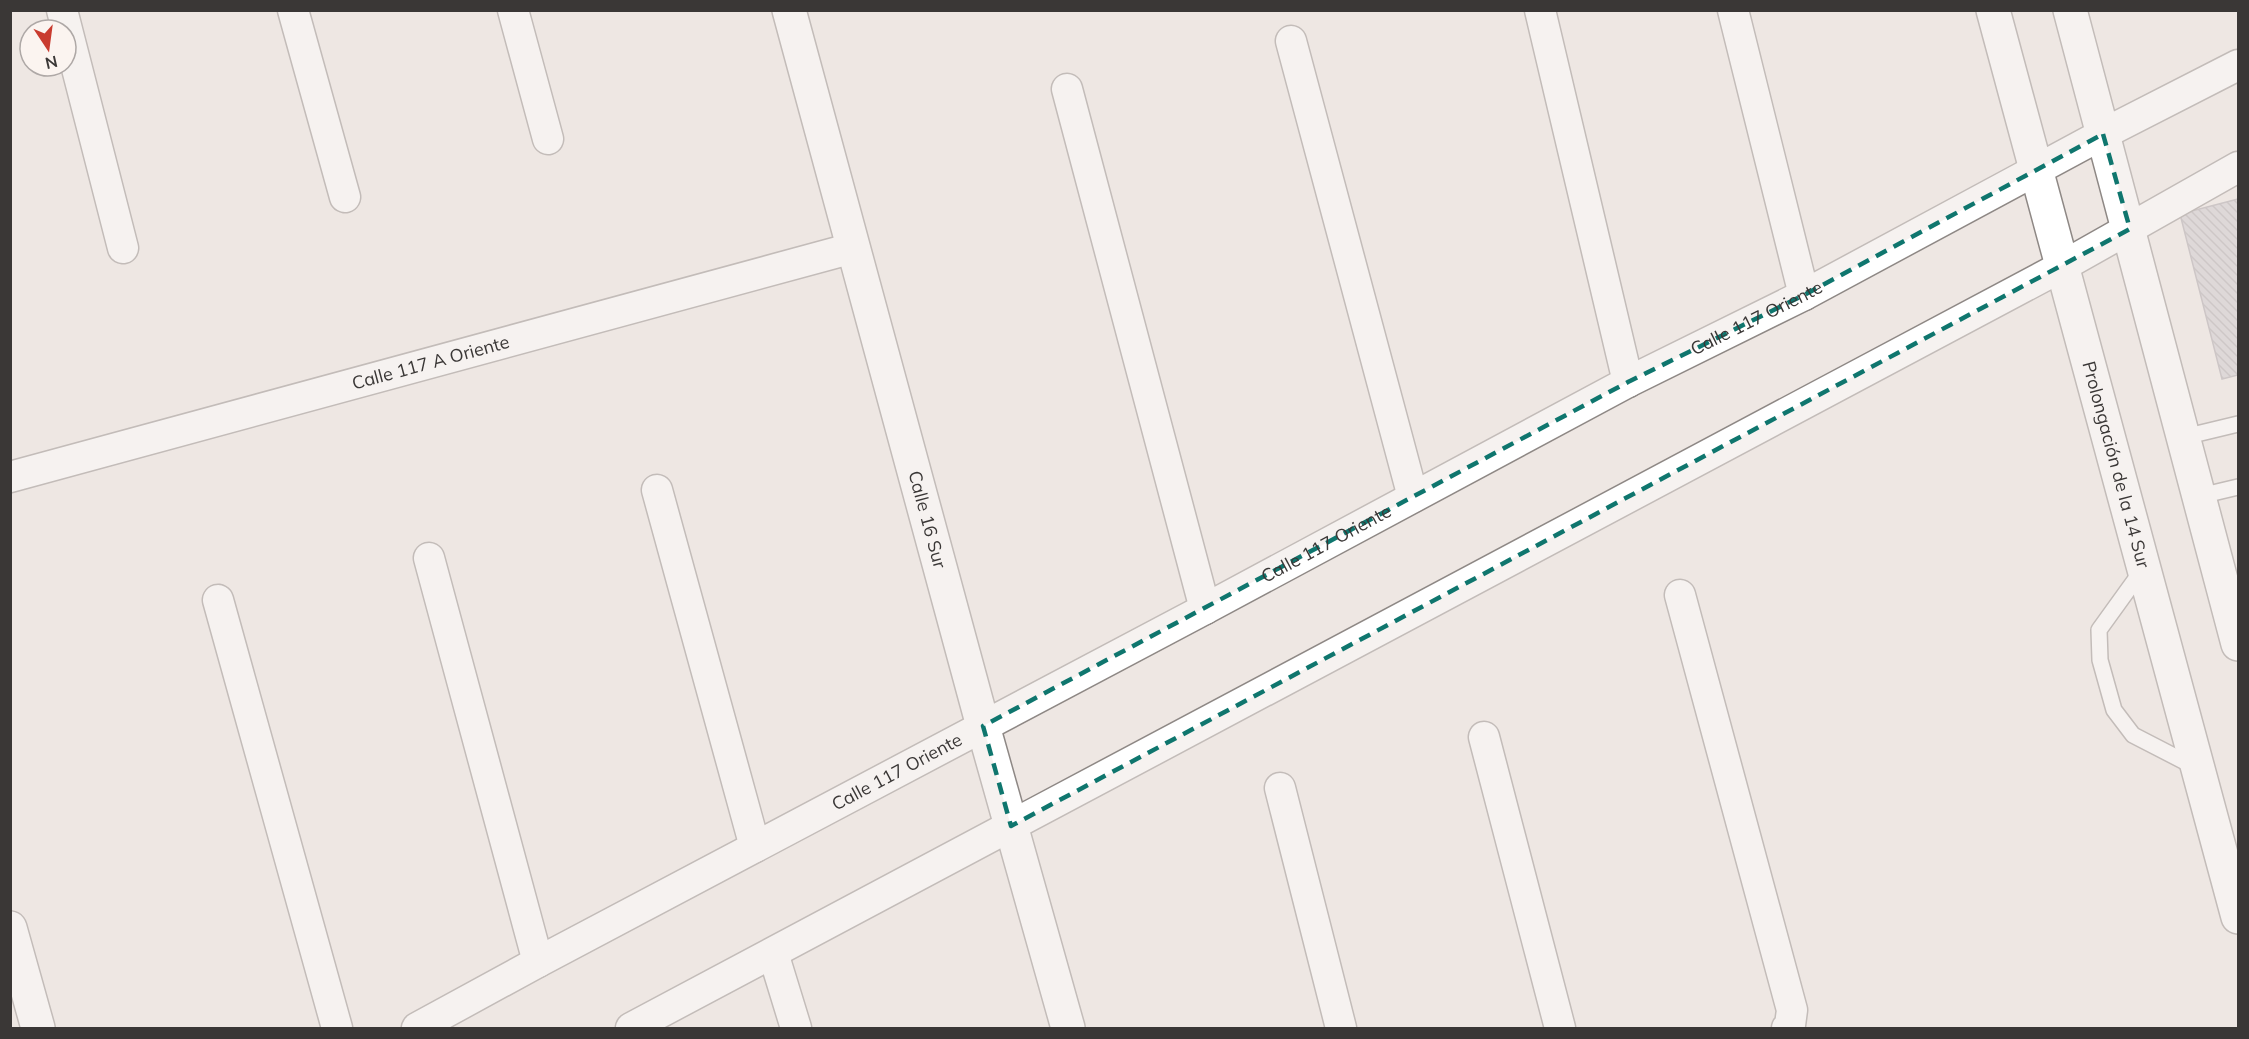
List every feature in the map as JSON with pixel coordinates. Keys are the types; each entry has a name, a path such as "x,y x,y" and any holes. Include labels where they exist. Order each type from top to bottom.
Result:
{"main road":[{"name":"Calle 16 Sur","path":"789,10 983,726 1068,1029"},
{"name":"Prolongación de la 14 Sur","path":"1993,10 2238,917"},
{"path":"2070,10 2130,229 2238,644"},
{"path":"10,928 38,1029"}],"street":[{"path":"62,10 123,248"},
{"path":"293,10 345,197"},
{"path":"513,10 548,139"},
{"path":"1540,10 1628,382"},
{"path":"1733,10 1804,295"},
{"path":"1291,41 1413,496"},
{"name":"Calle 117 Oriente","path":"417,1029 538,962 1628,382 1804,295 2103,134 2238,65"},
{"path":"1067,90 1205,609"},
{"path":"631,1029 2061,267 2238,167"},
{"name":"Calle 117 A Oriente","path":"10,477 853,248"},
{"path":"657,490 754,847"},
{"path":"429,558 538,962"},
{"path":"1680,595 1792,1010 1790,1025 1787,1029"},
{"path":"218,600 337,1029"},
{"path":"1484,737 1560,1029"},
{"path":"1280,788 1341,1029"},
{"path":"773,952 796,1029"}],"lane":[{"path":"2184,437 2238,424"},
{"path":"2200,496 2238,487"},
{"path":"2143,569 2099,630 2100,660 2114,710 2133,735 2198,769"}],"highlighted area":[{"path":"2103,134 2130,229 1011,826 983,726 1628,382 1804,295"}],"building":[{"path":"2238,199 2238,375 2222,379 2180,214"}]}
